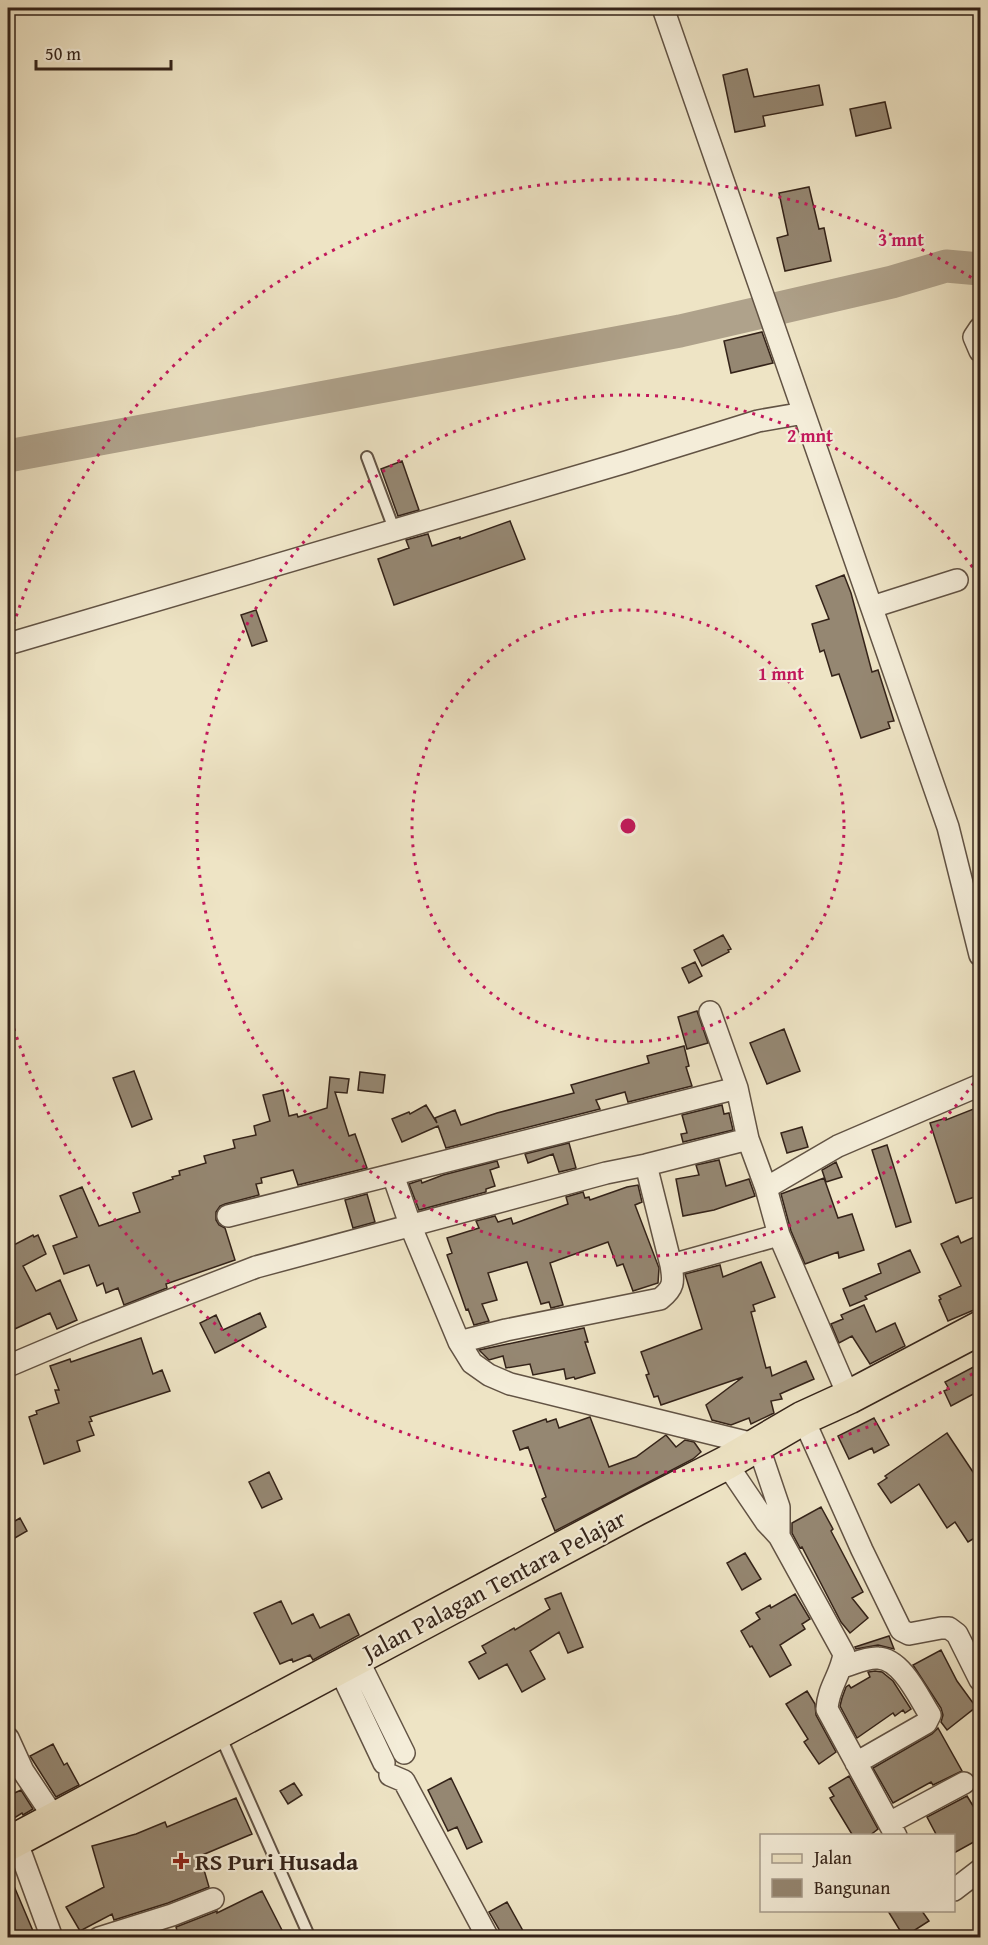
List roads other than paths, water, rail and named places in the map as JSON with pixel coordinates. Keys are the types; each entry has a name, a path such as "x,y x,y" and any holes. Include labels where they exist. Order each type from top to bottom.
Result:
{"main road":[{"name":"Jalan Palagan Tentara Pelajar","path":"12,1842 726,1463 803,1418 849,1397 981,1328"}],"street":[{"path":"663,8 948,827 981,955"},
{"path":"981,328 974,337 981,351"},
{"path":"8,644 626,462 758,420 804,413"},
{"path":"872,607 957,580"},
{"path":"710,1012 737,1088 748,1139 766,1188 779,1235 849,1397"},
{"path":"766,1188 838,1146 981,1085"},
{"path":"228,1216 737,1088"},
{"path":"8,1366 256,1267 606,1173 748,1139"},
{"path":"459,1342 506,1330 660,1299 670,1291 674,1280 646,1165"},
{"path":"393,1174 411,1227 459,1342 472,1363 489,1375 510,1384 758,1445 779,1507 779,1536"},
{"path":"671,1265 779,1235"},
{"path":"803,1418 895,1622 901,1630 909,1634 949,1628 957,1634 981,1680"},
{"path":"726,1463 766,1522 779,1536 844,1654 842,1666 828,1696 827,1709 892,1829 964,1784"},
{"path":"842,1666 877,1657 884,1659 908,1678 930,1715 926,1722 856,1763"},
{"path":"348,1663 398,1767 488,1938"},
{"path":"8,1738 23,1771 55,1820"},
{"path":"12,1842 52,1938"},
{"path":"955,1889 981,1870"},
{"path":"99,1938 172,1915 213,1899"}],"lane":[{"path":"367,457 394,529"},
{"path":"219,1732 310,1938"}],"waterway":[{"path":"8,456 680,331 892,282 946,266 980,269"}],"place":[{"name":"RS Puri Husada","path":"181,1861"}]}
